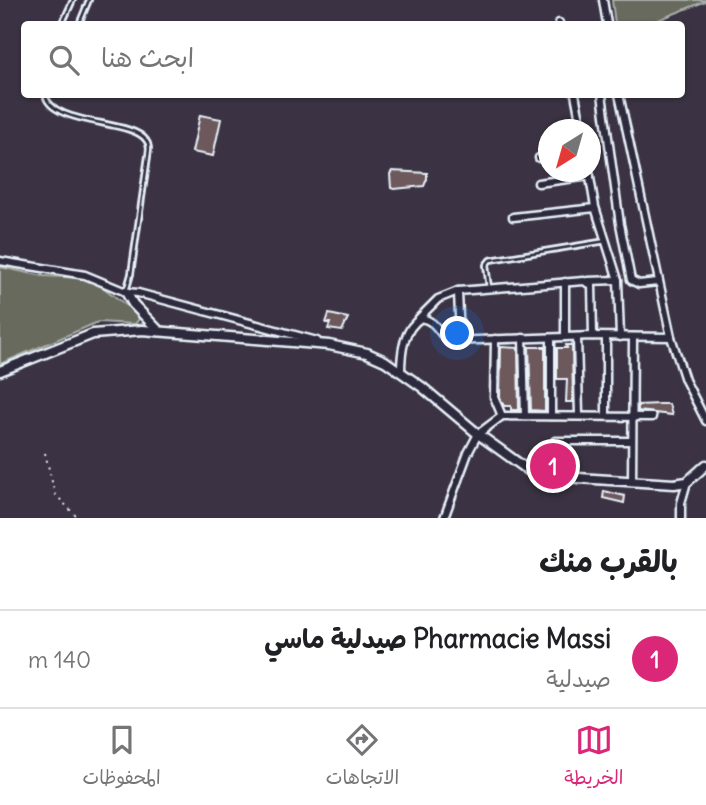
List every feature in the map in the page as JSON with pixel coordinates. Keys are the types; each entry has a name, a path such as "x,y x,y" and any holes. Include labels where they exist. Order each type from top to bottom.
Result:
{"street":[{"path":"603,0 606,21"},
{"path":"576,98 580,119"},
{"path":"603,98 620,224 631,280 639,284 658,282"},
{"path":"620,98 671,337 685,380 706,421"},
{"path":"538,183 544,182"},
{"path":"591,182 595,208 618,280 620,337"},
{"path":"513,217 595,208"},
{"path":"0,261 85,275 126,292 375,355 401,372 514,462 535,473 632,482 687,482"},
{"path":"401,372 405,341 410,328 438,299 458,291 618,280"},
{"path":"588,281 592,285 593,336"},
{"path":"565,282 565,337"},
{"path":"458,291 460,341"},
{"path":"126,292 133,304 159,331"},
{"path":"418,319 425,319 439,327 446,339 460,341 593,336 671,337"},
{"path":"0,371 93,334 118,330 329,345"},
{"path":"577,337 579,415"},
{"path":"606,337 606,416"},
{"path":"632,482 633,337"},
{"path":"523,338 525,416"},
{"path":"551,338 551,416"},
{"path":"495,339 495,397 502,416"},
{"path":"444,518 468,453 478,434 502,416 652,417"},
{"path":"555,441 631,441"},
{"path":"681,518 681,503 687,482 706,465"}],"lane":[{"path":"63,21 73,0"},
{"path":"80,21 89,0"},
{"path":"46,98 48,104 54,108 86,120 134,132 144,136 148,142 131,274 126,292"},
{"path":"489,289 486,265 490,260 606,242"}],"path":[{"path":"45,453 55,494 78,518"}],"green space":[{"path":"612,0 706,0 656,21 615,21"},
{"path":"0,267 43,276 85,278 100,285 140,318 135,324 98,322 0,364"}],"building":[{"path":"200,115 221,119 213,156 192,152"},
{"path":"392,171 427,173 427,179 424,186 394,189 391,188"},
{"path":"329,314 348,318 342,331 328,329 330,323 326,323"},
{"path":"566,345 572,345 573,402 566,402 567,379 557,379 557,348 567,348"},
{"path":"501,347 518,348 519,410 504,406 500,398"},
{"path":"529,347 545,347 545,411 531,410"},
{"path":"669,404 672,415 638,411 638,405"},
{"path":"604,491 625,496 624,503 603,498"}],"place":[{"name":"Pharmacie Massi صيدلية ماسي","path":"553,466"}]}
